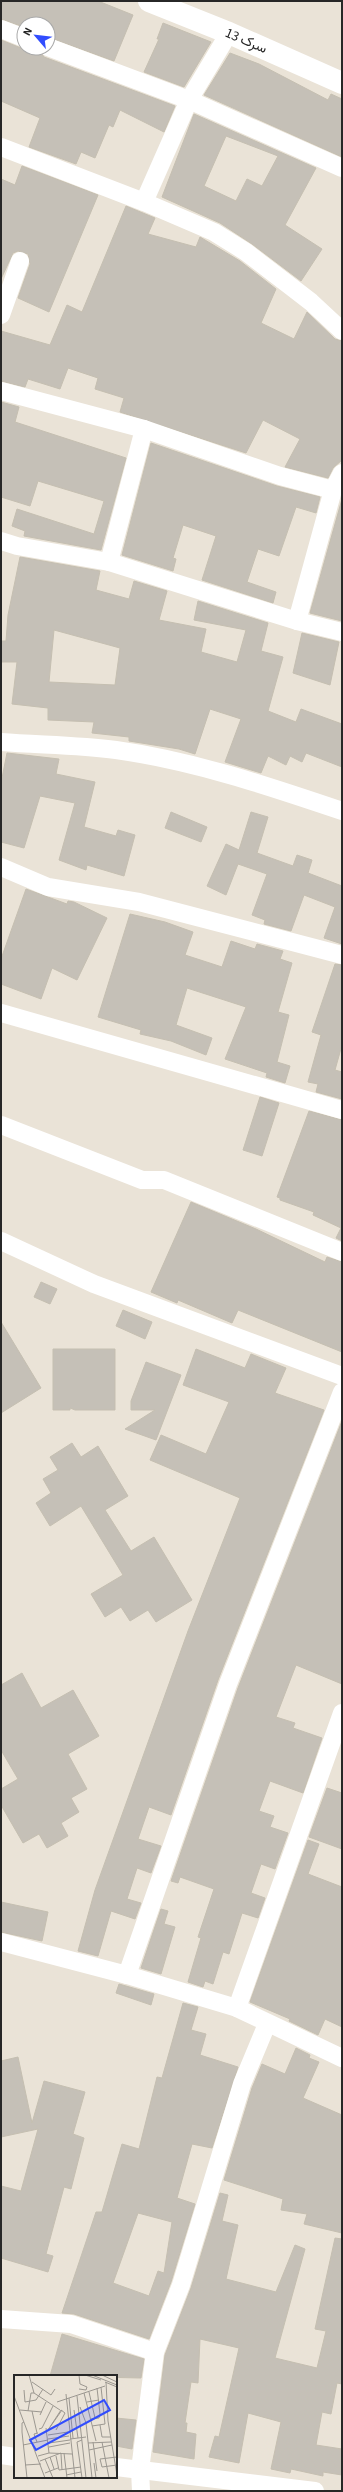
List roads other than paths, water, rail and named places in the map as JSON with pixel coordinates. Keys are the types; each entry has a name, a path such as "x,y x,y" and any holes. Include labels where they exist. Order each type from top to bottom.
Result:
{"street":[{"name":"سرک 13","path":"149,1 229,33 342,83"},
{"path":"1,29 16,35"},
{"path":"144,202 189,100 229,33"},
{"path":"56,50 189,100 342,168"},
{"path":"1,147 144,202 214,232 246,252 311,302 342,331"},
{"path":"1,315 20,261"},
{"path":"1,391 144,429 280,476 333,490"},
{"path":"109,562 144,429"},
{"path":"297,622 333,490 342,473"},
{"path":"1,541 17,546 109,562 297,622 342,632"},
{"path":"1,742 116,750 170,760 246,779 342,811"},
{"path":"1,867 48,887 139,902 342,955"},
{"path":"1,1013 342,1110"},
{"path":"1,1125 142,1180 164,1180 342,1252"},
{"path":"1,1241 94,1284 342,1376"},
{"path":"127,1975 228,1684 342,1392"},
{"path":"237,2008 342,1713"},
{"path":"1,1942 127,1975 237,2008 267,2024 342,2058"},
{"path":"141,2491 140,2470 155,2352 182,2284 242,2084 267,2024"},
{"path":"1,2319 71,2324 155,2352"},
{"path":"1,2456 14,2457"},
{"path":"117,2467 315,2491"}]}
